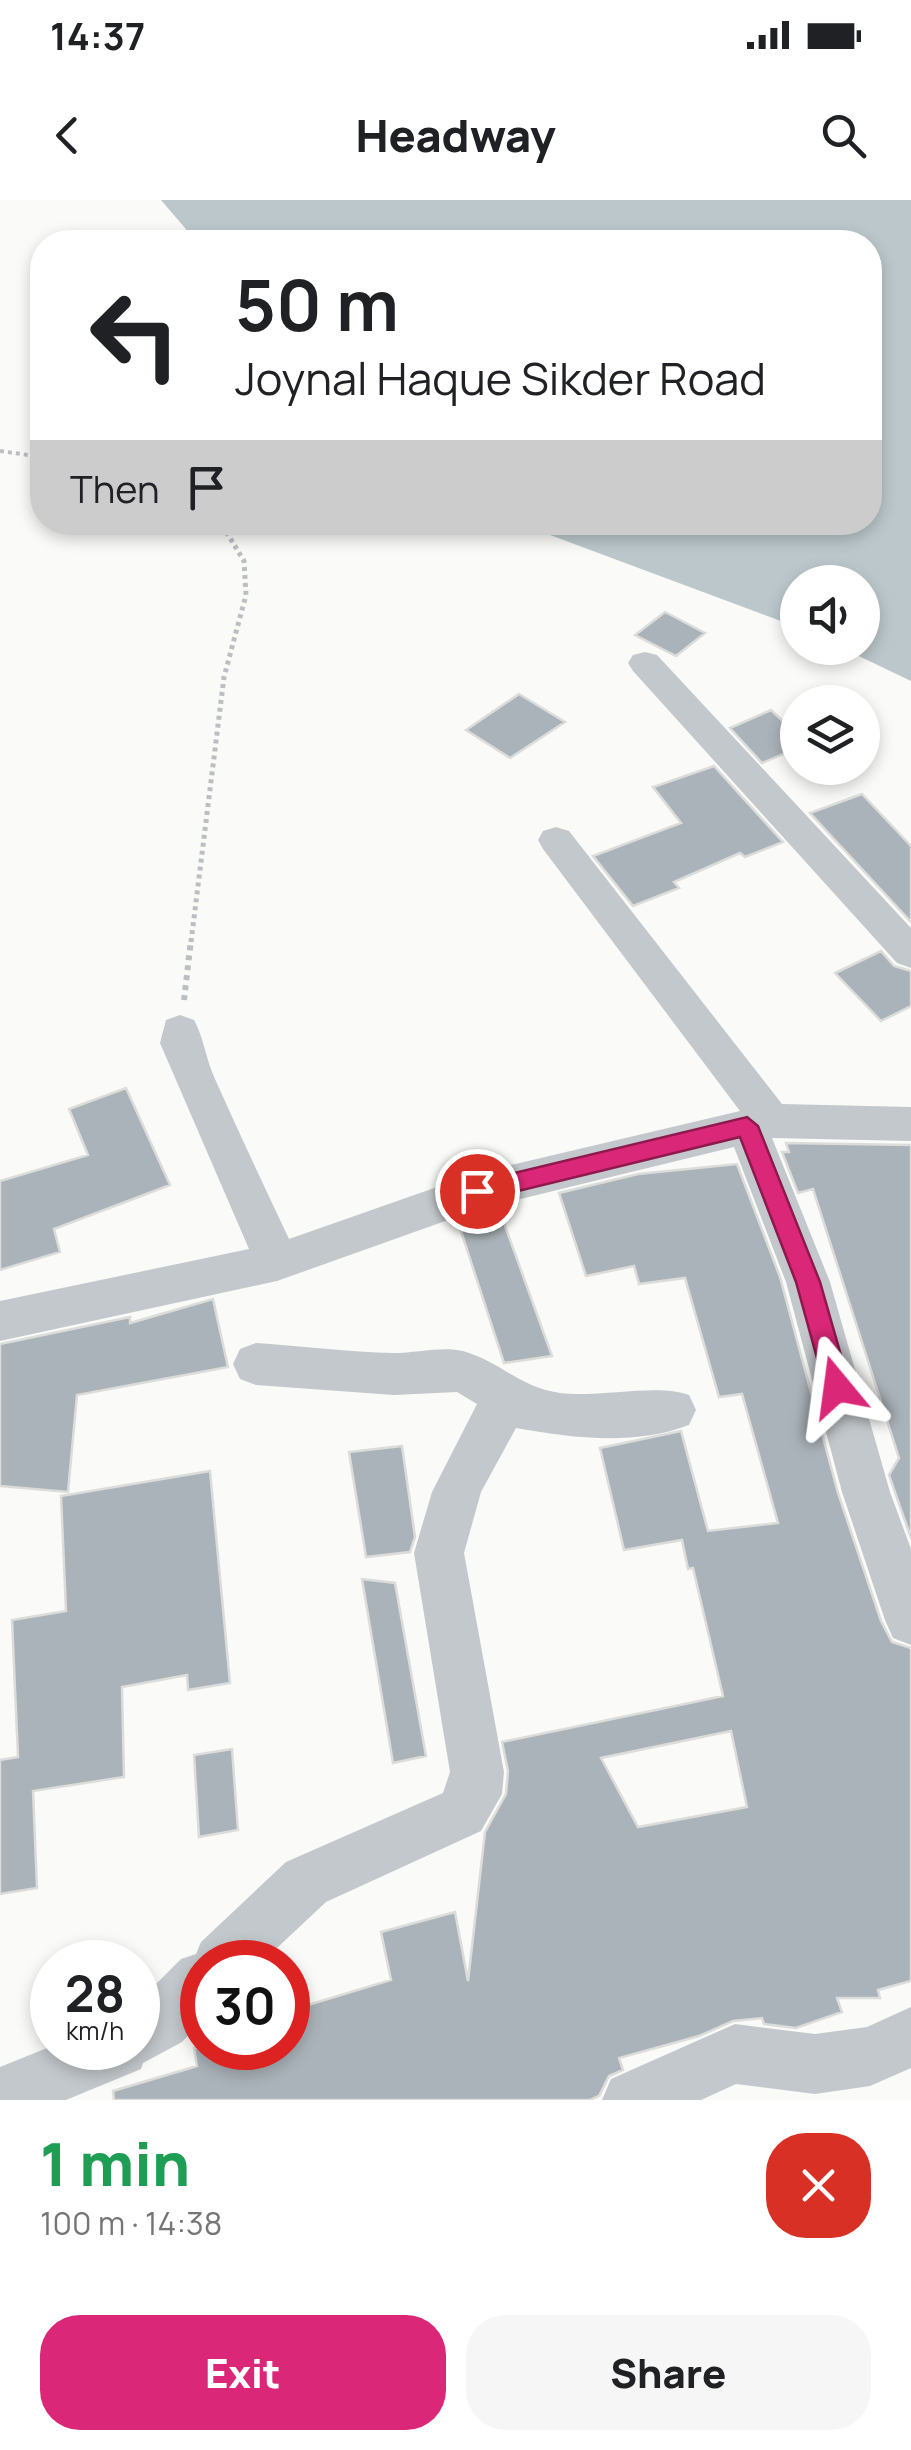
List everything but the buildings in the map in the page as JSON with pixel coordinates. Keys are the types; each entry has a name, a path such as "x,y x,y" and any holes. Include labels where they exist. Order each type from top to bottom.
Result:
{"street":[{"path":"645,662 911,953"},
{"path":"556,840 759,1124 866,1492 911,1620"},
{"path":"180,1031 180,1043 192,1076 277,1262"},
{"path":"0,1322 277,1262 477,1191 759,1124 911,1124"},
{"path":"256,1364 394,1374 459,1372 485,1382 514,1406 563,1416 613,1417 672,1410"},
{"path":"244,1940 306,1882 462,1812 475,1794 477,1772 440,1553 445,1518 462,1476 483,1434 507,1400"},
{"path":"160,2021 180,2001"},
{"path":"632,2100 735,2054 815,2064 870,2056 911,2037"},
{"path":"0,2097 66,2070"}],"path":[{"path":"0,451 30,455"},
{"path":"180,1031 224,677 246,595 244,561 228,535"}],"shaded area":[{"path":"161,200 911,200 911,681 878,665 880,565 780,565 780,621 550,535 882,535 882,230 187,230"}],"route":[{"path":"477,1191 747,1126 808,1282 837,1387"}]}
